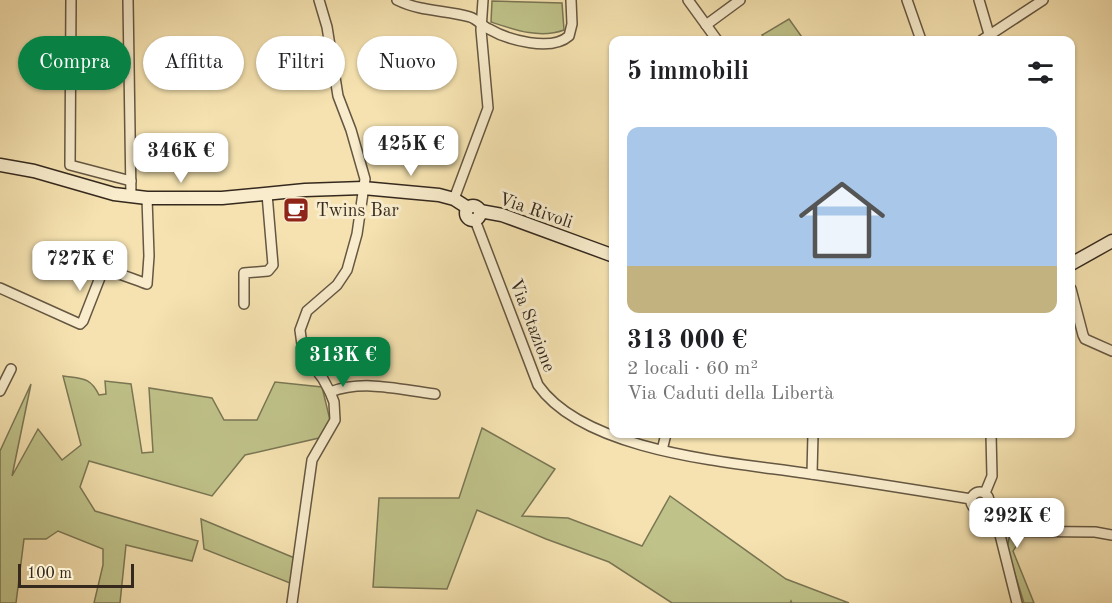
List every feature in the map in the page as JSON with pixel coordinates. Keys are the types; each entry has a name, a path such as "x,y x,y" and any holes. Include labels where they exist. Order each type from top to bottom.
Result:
{"street":[{"path":"71,0 70,165 131,181"},
{"path":"128,0 131,196"},
{"path":"292,603 312,460 335,420 334,402 324,379 303,352 300,330 307,311 337,285 347,270 357,234 364,176 351,130 338,96 327,27 319,0"},
{"path":"397,0 435,12 466,16 499,34 543,44 559,42 572,31 571,0"},
{"path":"454,199 473,144 487,113 481,24 483,0"},
{"path":"688,0 714,36"},
{"path":"706,25 740,0"},
{"path":"907,0 920,36"},
{"path":"979,0 985,36"},
{"path":"987,36 1043,0"},
{"name":"Via Rivoli","path":"0,165 34,171 96,189 147,198 222,198 305,190 363,188 423,193 454,199 474,213 502,215 609,254"},
{"path":"244,303 244,273 268,271 273,265 267,194"},
{"path":"0,288 80,324 101,275 106,272 147,284 147,198"},
{"name":"Via Stazione","path":"474,213 538,385 558,406 593,428 609,433"},
{"path":"1075,262 1112,241"},
{"path":"1075,304 1085,339 1112,351"},
{"path":"0,391 11,369"},
{"path":"330,392 346,386 364,385 435,394"},
{"name":"Via Stazione","path":"624,438 680,455 971,499"},
{"path":"662,450 665,438"},
{"path":"812,474 813,438"},
{"path":"985,493 992,476 991,438"},
{"path":"976,493 985,493 990,500 987,508 981,511 975,509 971,499 976,493"},
{"path":"987,508 999,531 1017,603"},
{"path":"999,531 1095,532 1112,535"}],"green space":[{"path":"492,1 562,3 564,30 537,34 491,22"},
{"path":"789,19 801,36 763,36"},
{"path":"63,376 89,382 99,395 106,394 105,381 131,384 142,453 153,452 149,388 212,398 224,420 257,420 275,382 322,387 330,420 319,438 245,455 212,496 89,461 80,487 95,511 198,541 192,561 126,545 120,603 94,603 103,565 103,549 58,531 46,539 24,539 16,603 0,603 0,451 31,384 12,476 38,429 62,460 81,445"},
{"path":"482,428 555,469 522,516 568,518 642,546 670,496 786,579 849,603 792,603 791,601 790,603 672,603 609,562 477,510 447,589 373,587 379,498 459,498"},
{"path":"201,519 297,559 290,583 204,549"},
{"path":"1010,533 1025,533 1013,551 1034,603 1024,603 1007,549"}],"place":[{"name":"Twins Bar","path":"296,210"}]}
